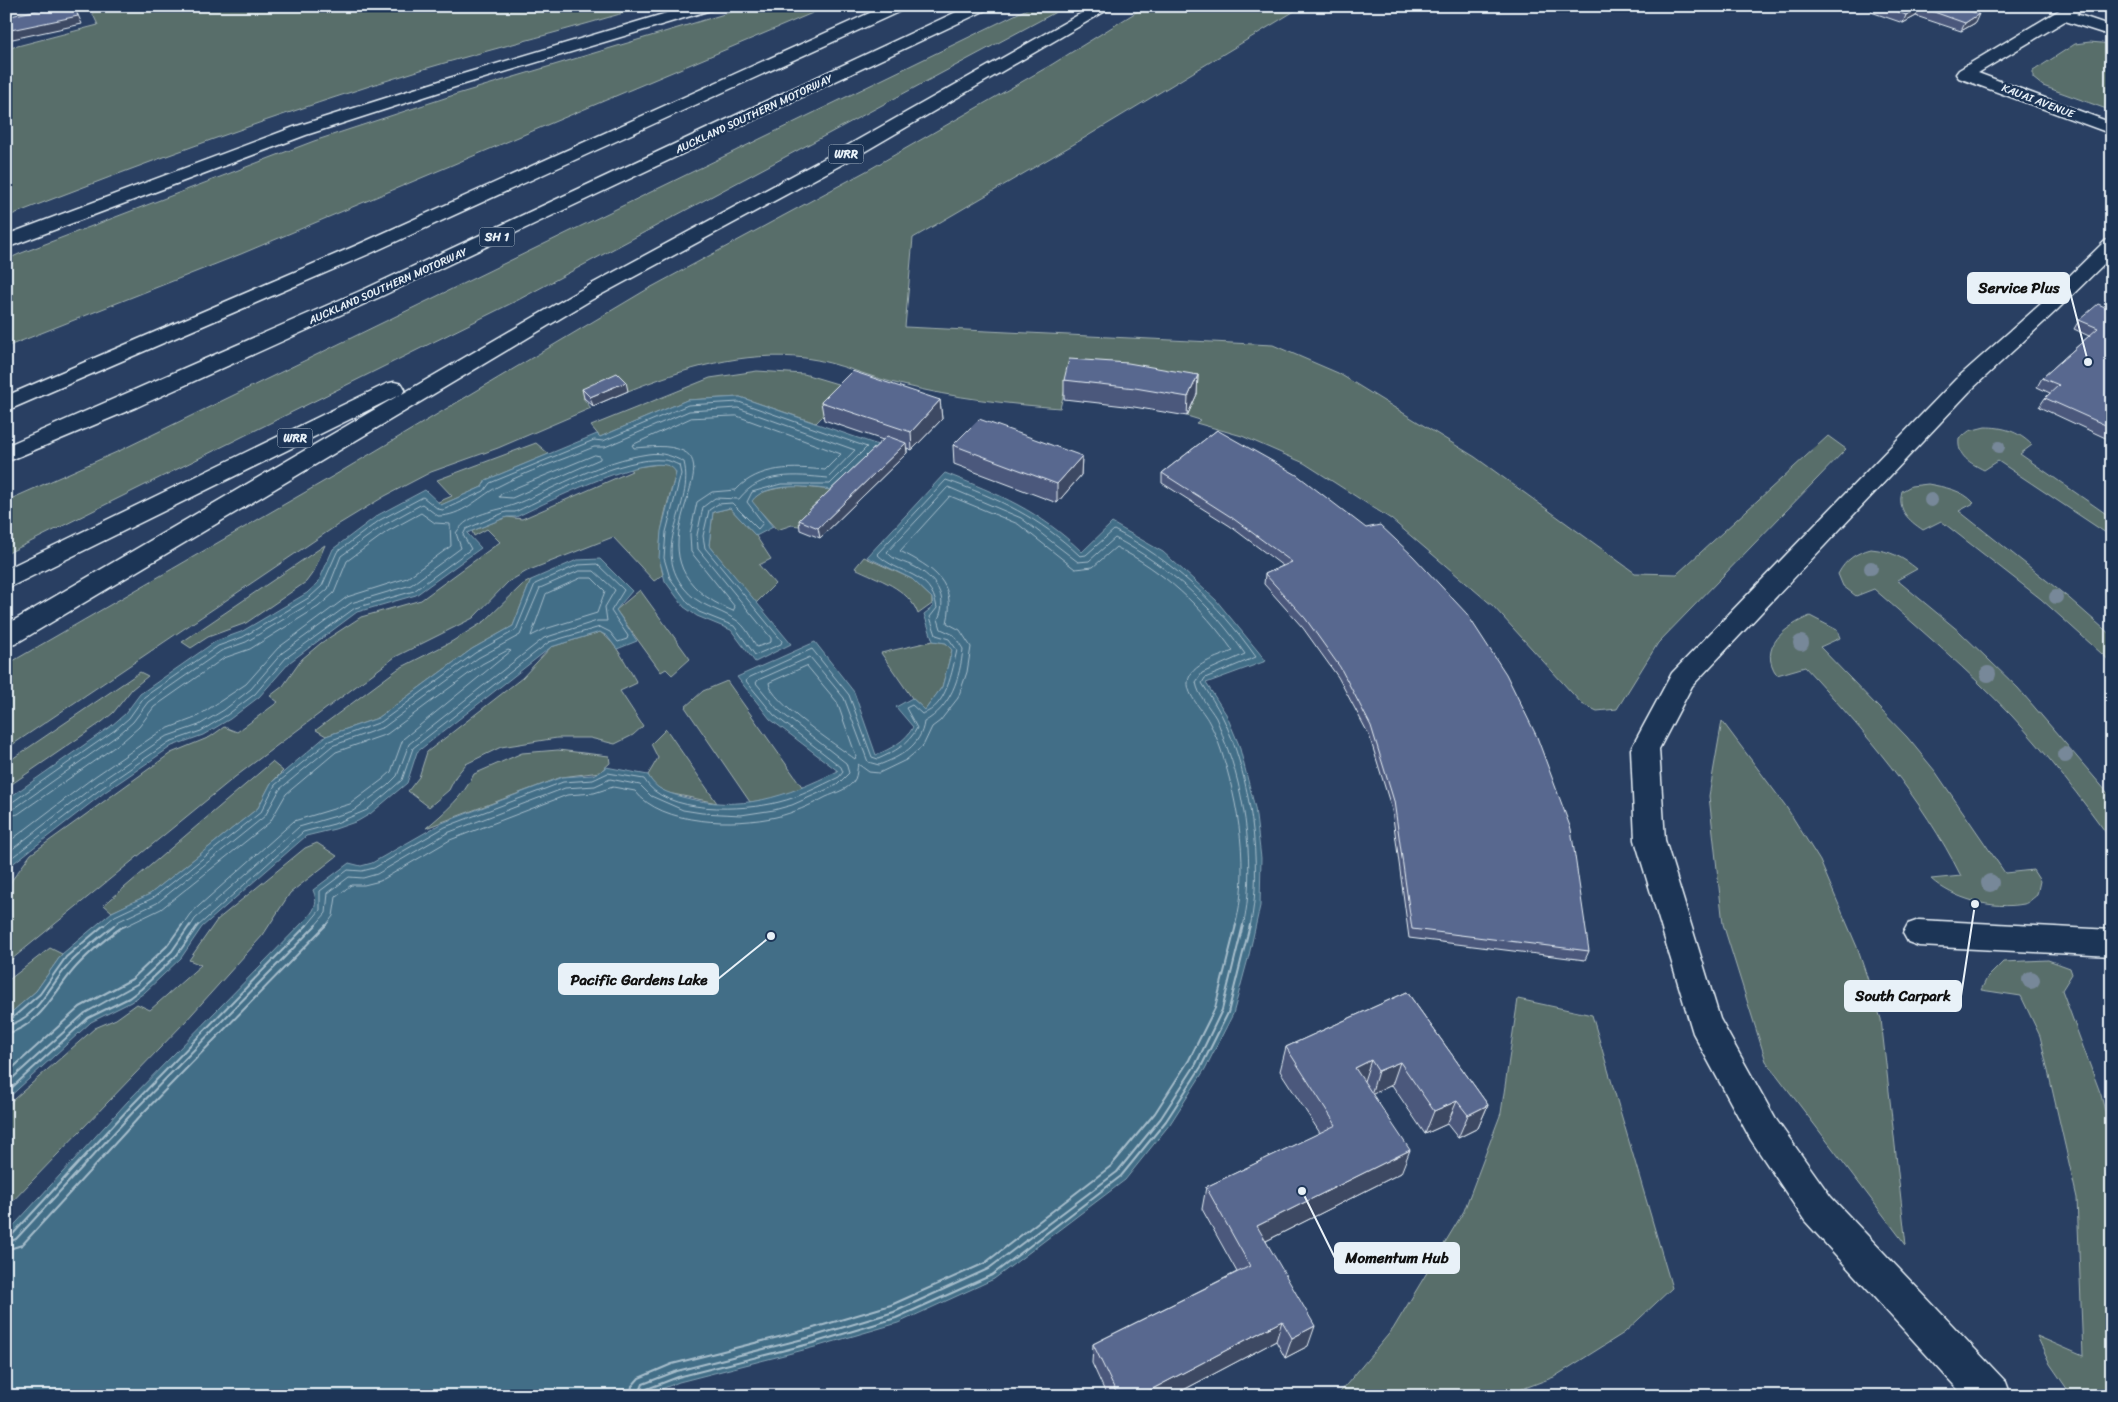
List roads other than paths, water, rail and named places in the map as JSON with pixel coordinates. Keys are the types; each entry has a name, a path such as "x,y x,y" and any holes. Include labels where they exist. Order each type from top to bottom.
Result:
{"main road":[{"path":"6,242 149,186 299,132 429,89 708,6"},
{"path":"6,404 362,250 899,6"},
{"name":"AUCKLAND SOUTHERN MOTORWAY","path":"6,456 146,396 481,244 982,6"},
{"name":"WRR","path":"6,580 584,296 845,155 1106,6"},
{"path":"2064,15 2078,6"},
{"path":"2064,15 2112,31"},
{"name":"KAUAI AVENUE","path":"2064,15 1965,74 2112,129"},
{"path":"1992,1396 1965,1370 1818,1209 1763,1129 1705,1023 1650,840 1645,749 1682,680 1964,384 2050,306 2112,245"},
{"path":"6,637 584,296"},
{"path":"1919,933 2112,943"}],"water":[{"path":"740,397 878,445 832,490 789,487 767,490 759,495 752,501 773,527 756,536 730,508 713,512 709,545 791,644 755,662 731,630 697,616 684,607 665,581 659,558 661,531 676,473 667,465 649,465 626,470 573,490 516,517 507,517 467,533 481,548 416,595 357,612 290,662 259,697 230,719 203,735 172,746 105,792 6,869 6,800 111,726 125,714 140,694 216,641 241,632 307,593 318,583 333,549 378,515 425,490 441,505 482,487 486,480 597,434 600,437 687,400"},
{"path":"945,473 983,488 1018,505 1050,525 1082,552 1112,523 1163,552 1216,600 1266,661 1206,683 1226,714 1239,745 1255,808 1261,858 1260,906 1233,1014 1205,1069 1170,1124 1125,1180 994,1279 898,1323 815,1347 679,1382 644,1396 6,1396 6,1234 128,1101 308,917 315,905 313,890 349,863 361,866 372,863 442,823 562,777 592,775 606,767 648,775 658,787 666,792 682,797 703,802 724,803 743,803 781,795 838,771 770,719 737,677 815,642 854,692 876,755 902,740 913,727 896,707 912,698 925,710 942,687 952,650 946,643 933,641 924,614 933,607 932,598 912,579 867,557"},
{"path":"600,559 632,591 616,610 637,641 617,649 607,636 600,632 551,647 417,752 407,783 370,814 358,821 335,829 306,836 202,927 181,958 144,993 131,1002 91,1022 6,1100 6,1017 36,991 62,954 112,912 150,894 258,808 271,783 326,736 378,718 472,649 513,626 531,580 577,560"}],"place":[{"name":"Service Plus","path":"2088,362"},
{"name":"South Carpark","path":"1975,904"},
{"name":"Pacific Gardens Lake","path":"771,936"},
{"name":"Momentum Hub","path":"1302,1191"}]}
